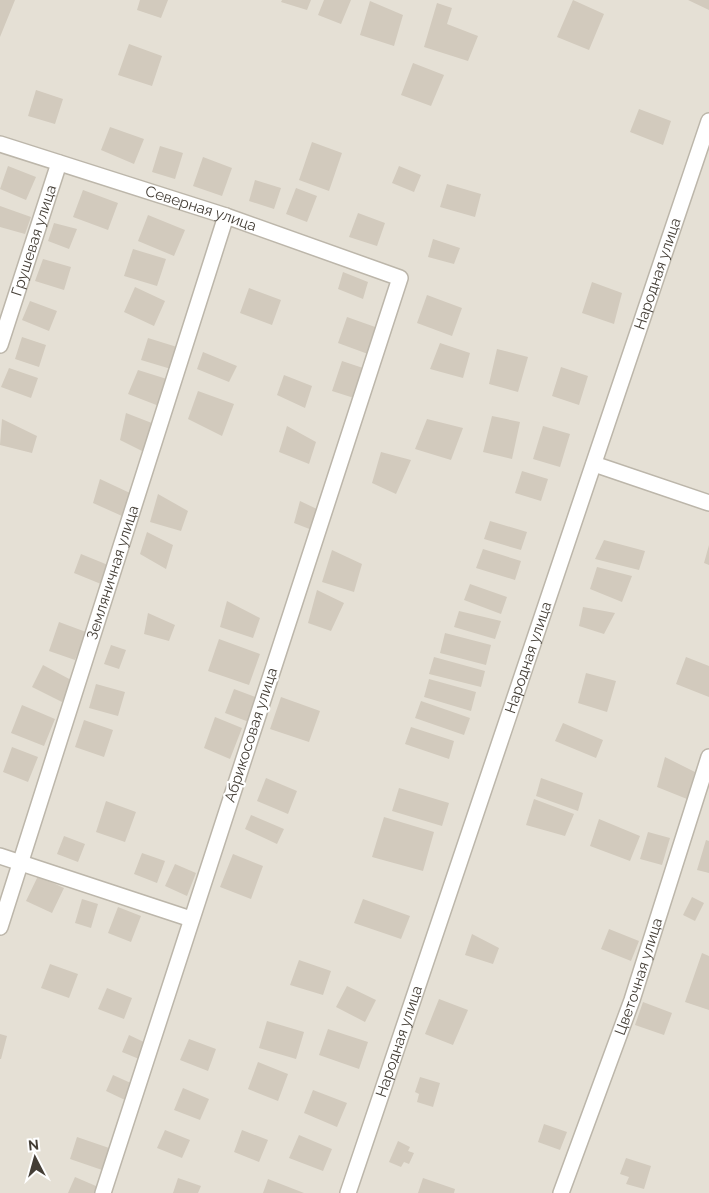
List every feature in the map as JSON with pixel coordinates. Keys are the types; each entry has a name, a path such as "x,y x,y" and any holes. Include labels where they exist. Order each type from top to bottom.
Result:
{"street":[{"name":"Народная улица","path":"348,1193 709,121"},
{"name":"Северная улица","path":"0,144 226,216 400,278"},
{"name":"Грушевая улица","path":"0,345 59,163"},
{"name":"Земляничная улица","path":"0,927 226,216"},
{"name":"Абрикосовая улица","path":"103,1193 400,278"},
{"path":"594,464 709,503"},
{"name":"Цветочная улица","path":"561,1193 632,1000 709,757"},
{"path":"0,856 191,919"}],"shaded area":[{"path":"0,0 709,0 709,1193 0,1193"}],"building":[{"path":"0,0 15,0 0,37"},
{"path":"140,0 168,0 161,18 137,10"},
{"path":"282,0 311,0 307,10 281,2"},
{"path":"324,0 351,0 341,24 318,15"},
{"path":"573,0 604,14 589,50 557,37"},
{"path":"688,0 709,0 709,10"},
{"path":"370,1 403,15 394,46 360,35"},
{"path":"437,3 452,8 447,24 478,36 468,61 424,47"},
{"path":"129,44 162,56 152,86 118,75"},
{"path":"413,63 444,75 431,106 401,95"},
{"path":"36,90 63,99 55,124 28,116"},
{"path":"639,109 671,121 663,145 630,132"},
{"path":"110,127 144,139 134,164 101,150"},
{"path":"312,142 342,153 329,191 299,180"},
{"path":"160,146 183,153 175,179 152,172"},
{"path":"203,157 232,168 222,196 193,186"},
{"path":"8,166 36,177 26,200 0,189"},
{"path":"399,166 421,175 414,192 392,183"},
{"path":"255,180 281,188 274,209 249,201"},
{"path":"447,184 481,194 475,217 440,207"},
{"path":"296,188 317,196 307,222 286,214"},
{"path":"83,190 118,203 108,230 73,217"},
{"path":"0,206 31,217 25,234 0,227"},
{"path":"358,213 385,223 377,246 349,237"},
{"path":"148,215 185,230 174,256 138,241"},
{"path":"54,223 77,229 69,249 48,241"},
{"path":"433,239 460,248 454,264 428,257"},
{"path":"133,249 166,259 157,286 124,276"},
{"path":"43,259 71,267 64,290 35,281"},
{"path":"343,272 368,282 363,299 338,289"},
{"path":"592,282 622,293 614,324 582,313"},
{"path":"135,287 165,301 154,326 124,312"},
{"path":"249,288 281,300 272,325 240,313"},
{"path":"427,295 462,308 452,336 417,323"},
{"path":"30,301 57,311 49,331 22,320"},
{"path":"347,317 378,328 368,354 338,343"},
{"path":"22,337 46,345 39,367 15,359"},
{"path":"148,338 177,347 171,369 141,360"},
{"path":"440,343 470,353 463,378 430,369"},
{"path":"497,349 528,357 518,392 489,384"},
{"path":"203,352 237,366 229,382 197,369"},
{"path":"342,361 363,368 354,398 332,391"},
{"path":"561,367 588,376 579,405 552,396"},
{"path":"9,368 38,378 31,398 1,387"},
{"path":"138,370 170,380 159,406 128,394"},
{"path":"284,375 312,386 305,408 277,395"},
{"path":"198,391 234,404 222,436 188,419"},
{"path":"126,413 157,425 144,452 120,440"},
{"path":"492,416 520,422 512,459 483,452"},
{"path":"2,419 37,436 32,453 0,445"},
{"path":"427,419 463,428 451,460 415,449"},
{"path":"287,426 316,442 309,464 279,452"},
{"path":"543,426 570,434 560,467 533,459"},
{"path":"381,452 411,460 396,494 372,483"},
{"path":"522,471 548,479 541,501 515,493"},
{"path":"100,479 130,493 122,516 93,503"},
{"path":"158,494 188,511 181,531 150,522"},
{"path":"300,501 319,510 312,530 294,523"},
{"path":"490,521 527,532 521,550 484,539"},
{"path":"147,532 173,545 166,569 140,554"},
{"path":"604,540 645,551 639,570 595,559"},
{"path":"709,545 709,565 704,563"},
{"path":"483,549 521,561 515,580 476,568"},
{"path":"332,550 362,564 354,592 322,582"},
{"path":"81,554 108,565 101,584 74,573"},
{"path":"597,567 632,576 622,602 590,589"},
{"path":"470,584 507,597 501,614 464,600"},
{"path":"317,590 344,603 331,631 308,623"},
{"path":"227,601 260,618 253,638 220,627"},
{"path":"583,607 615,613 604,634 579,626"},
{"path":"459,611 501,621 495,639 454,627"},
{"path":"148,613 175,625 169,641 144,634"},
{"path":"59,622 86,632 75,660 49,651"},
{"path":"445,633 491,645 486,665 440,653"},
{"path":"219,639 260,654 249,685 208,671"},
{"path":"111,645 126,650 119,669 104,664"},
{"path":"434,657 485,671 481,687 429,674"},
{"path":"686,657 709,666 709,697 676,684"},
{"path":"43,665 73,681 62,702 32,687"},
{"path":"586,673 616,681 607,712 578,703"},
{"path":"429,679 476,692 471,711 424,697"},
{"path":"96,684 125,692 118,716 89,708"},
{"path":"234,689 258,698 249,722 225,713"},
{"path":"281,697 320,711 309,742 270,729"},
{"path":"421,701 470,718 464,735 415,718"},
{"path":"22,705 55,719 44,746 11,733"},
{"path":"215,717 242,728 230,759 204,748"},
{"path":"84,720 113,730 104,757 75,747"},
{"path":"563,723 603,740 596,758 555,741"},
{"path":"411,727 454,741 449,759 405,744"},
{"path":"12,747 38,757 28,782 3,772"},
{"path":"665,757 695,772 687,799 657,787"},
{"path":"266,778 297,791 288,814 257,801"},
{"path":"541,778 583,793 578,811 536,796"},
{"path":"399,788 449,803 442,826 392,811"},
{"path":"534,799 574,814 565,836 526,825"},
{"path":"106,801 136,812 125,842 96,832"},
{"path":"251,815 284,829 277,844 245,829"},
{"path":"384,817 434,832 423,871 372,857"},
{"path":"599,819 640,836 630,861 590,846"},
{"path":"648,832 670,838 662,865 640,859"},
{"path":"64,836 85,844 78,862 57,854"},
{"path":"706,840 709,841 709,873 697,870"},
{"path":"142,853 165,861 157,883 134,874"},
{"path":"233,854 263,866 251,899 220,887"},
{"path":"175,864 196,873 187,896 165,886"},
{"path":"38,876 64,888 52,913 26,901"},
{"path":"692,897 704,903 695,921 683,915"},
{"path":"82,899 98,904 91,928 75,923"},
{"path":"363,899 410,916 401,939 354,923"},
{"path":"118,907 141,916 131,942 108,933"},
{"path":"609,929 639,941 631,961 601,949"},
{"path":"472,934 499,948 493,964 465,955"},
{"path":"702,953 709,956 709,1010 685,1002"},
{"path":"299,960 331,971 323,995 290,985"},
{"path":"50,964 78,974 69,998 41,988"},
{"path":"347,986 376,1000 365,1022 336,1007"},
{"path":"107,988 132,998 124,1019 98,1009"},
{"path":"439,999 468,1010 453,1045 425,1034"},
{"path":"643,1002 672,1013 664,1035 635,1025"},
{"path":"267,1021 304,1032 296,1059 259,1048"},
{"path":"328,1029 368,1042 359,1069 319,1055"},
{"path":"0,1034 7,1036 1,1059 0,1059"},
{"path":"129,1035 146,1043 139,1059 122,1052"},
{"path":"189,1039 216,1049 208,1071 180,1060"},
{"path":"258,1062 288,1074 278,1101 248,1089"},
{"path":"113,1075 133,1084 125,1100 106,1091"},
{"path":"420,1077 440,1083 433,1107 417,1102 419,1094 415,1092"},
{"path":"183,1088 209,1099 200,1120 174,1110"},
{"path":"313,1090 347,1103 337,1127 304,1113"},
{"path":"544,1124 567,1132 560,1150 538,1142"},
{"path":"165,1130 190,1140 182,1158 157,1148"},
{"path":"242,1130 268,1140 259,1162 234,1152"},
{"path":"299,1135 332,1149 323,1171 289,1158"},
{"path":"77,1137 112,1149 105,1171 70,1159"},
{"path":"398,1141 410,1147 408,1151 414,1153 409,1164 404,1162 401,1167 389,1162"},
{"path":"626,1158 651,1166 644,1189 626,1184 629,1177 620,1174"},
{"path":"75,1177 103,1189 101,1193 68,1193"},
{"path":"178,1178 201,1186 198,1193 173,1193"},
{"path":"423,1178 455,1189 454,1193 418,1193"},
{"path":"268,1179 304,1193 263,1193"}]}
